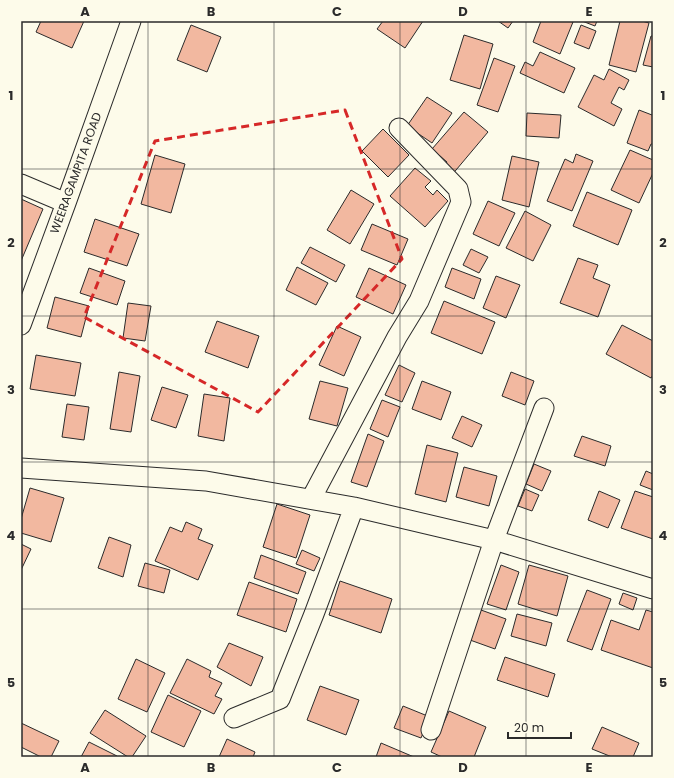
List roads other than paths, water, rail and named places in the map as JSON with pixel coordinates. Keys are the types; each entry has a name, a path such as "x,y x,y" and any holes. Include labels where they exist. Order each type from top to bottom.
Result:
{"street":[{"name":"WEERAGAMPITA ROAD","path":"21,325 131,21"},
{"path":"311,499 397,337 419,301 461,202 458,189 399,128"},
{"path":"21,184 66,203"},
{"path":"431,730 494,540 544,408"},
{"path":"21,468 206,481 354,507 494,540 653,589"},
{"path":"234,718 280,699 354,507"}]}
